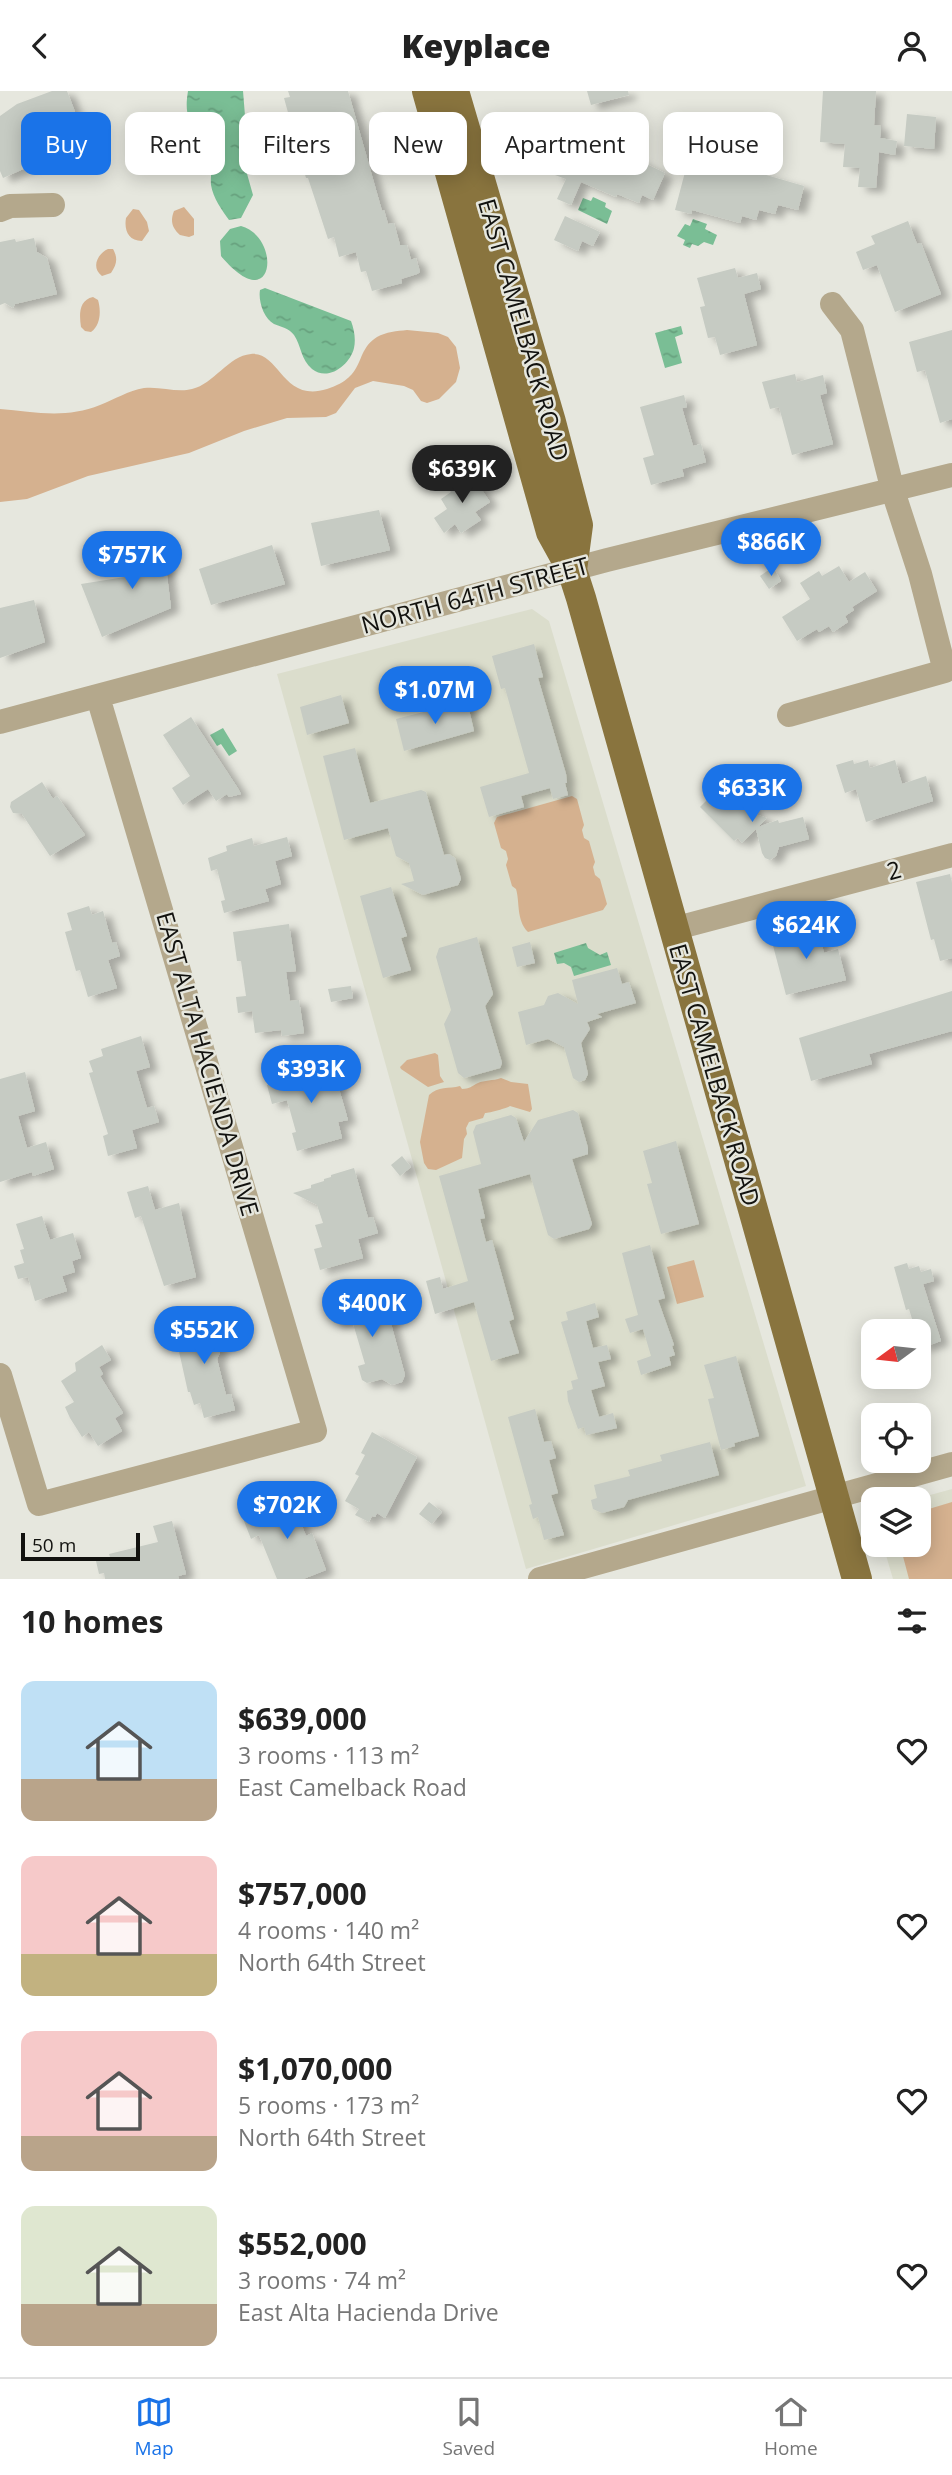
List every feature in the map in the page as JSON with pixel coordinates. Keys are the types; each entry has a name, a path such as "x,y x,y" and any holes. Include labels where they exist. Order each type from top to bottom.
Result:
{"main road":[{"name":"EAST CAMELBACK ROAD","path":"442,98 499,293 578,524 572,570 857,1579"}],"street":[{"path":"0,210 10,206 53,205"},
{"path":"789,715 945,671 920,574 893,491 852,330 832,304"},
{"name":"NORTH 64TH STREET","path":"0,722 572,570 952,475"},
{"name":"EAST ALTA HACIENDA DRIVE","path":"0,1375 39,1504 315,1431 99,697"},
{"name":"2","path":"673,929 952,855"},
{"path":"540,1579 952,1464"}],"shaded area":[{"path":"184,207 194,219 194,235 189,237 180,235 175,230 172,218 174,211"},
{"path":"133,209 139,210 147,222 149,231 142,241 133,239 126,231 126,218"},
{"path":"113,249 116,264 111,273 102,276 96,265 101,254"},
{"path":"93,297 98,300 100,313 97,325 91,332 81,327 80,313 85,301"},
{"path":"407,330 438,333 448,337 456,347 460,368 456,382 439,399 427,403 421,401 413,390 404,386 373,381 355,388 336,413 326,417 287,418 244,431 189,453 88,476 27,499 0,502 0,409 75,412 144,388 192,389 207,382 235,360 251,354 261,355 269,360 300,389 327,389 340,384 355,371 365,350 377,337"},
{"path":"532,609 549,621 806,1486 526,1569 277,674"},
{"path":"572,796 577,799 584,825 584,838 589,841 595,862 595,875 600,879 607,904 603,910 528,932 522,922 516,889 512,886 506,865 506,851 501,848 494,823 497,817"},
{"path":"435,1053 438,1055 440,1076 444,1082 428,1087 400,1067 407,1060"},
{"path":"501,1078 528,1084 532,1109 530,1112 510,1106 485,1113 483,1118 469,1122 462,1158 436,1170 428,1169 424,1163 420,1142 429,1095 440,1089 460,1086 462,1089"},
{"path":"694,1260 704,1297 677,1304 667,1267"},
{"path":"952,1489 952,1579 893,1579 887,1557 931,1557 931,1495"},
{"path":"952,1502 952,1579 909,1579 903,1557 931,1557 931,1508"}],"water":[{"path":"188,91 243,91 245,112 239,112 239,175 247,175 253,195 241,218 229,220 218,204 211,185 212,175 225,175 225,112 187,112"},
{"path":"593,197 606,203 605,207 612,211 607,224 578,210 583,198 591,201"},
{"path":"693,219 707,224 705,229 717,235 713,245 704,242 698,246 692,244 690,248 683,245 685,240 677,236 685,224 690,226"},
{"path":"241,226 254,233 263,244 267,269 262,278 253,280 239,274 221,256 220,241 230,229"},
{"path":"265,288 351,321 354,348 343,366 325,374 312,369 292,333 270,322 265,314 260,290"},
{"path":"681,326 683,334 675,337 682,363 665,368 655,333"},
{"path":"223,728 237,751 229,756 221,744 217,746 210,735"},
{"path":"586,943 588,948 600,955 607,952 611,965 574,976 571,967 564,963 557,964 554,953"}],"building":[{"path":"52,91 67,91 75,112 21,112 21,170 3,178 0,171 0,116 17,104"},
{"path":"288,91 348,91 354,112 288,112 284,98 290,97"},
{"path":"587,91 628,91 629,95 591,105"},
{"path":"823,91 876,91 874,125 881,126 880,138 897,141 895,155 879,152 876,188 858,187 860,168 843,167 845,144 820,142"},
{"path":"907,114 936,117 934,149 904,146"},
{"path":"355,116 369,165 369,175 372,175 382,211 384,210 388,224 394,223 400,245 407,245 411,260 416,258 420,272 401,279 402,283 372,291 366,271 361,272 356,252 339,257 334,237 328,239 305,175 355,175"},
{"path":"649,165 664,175 653,200 642,195 639,203 617,194 616,197 581,182 571,205 557,199 566,179 555,175 649,175"},
{"path":"684,175 766,175 804,186 798,210 778,205 775,214 759,210 756,220 742,216 740,223 692,210 691,214 675,210"},
{"path":"565,216 600,232 593,246 582,241 578,251 554,240"},
{"path":"908,221 917,244 921,243 941,294 895,312 877,265 863,270 856,252 875,244 871,236"},
{"path":"34,238 37,252 47,258 57,294 15,304 13,308 5,303 0,305 0,242"},
{"path":"735,268 738,278 757,273 761,289 744,294 757,345 720,355 715,337 708,338 700,307 705,306 697,278"},
{"path":"952,330 952,419 940,423 925,370 917,372 909,342"},
{"path":"795,374 797,382 823,375 827,393 820,395 833,444 792,455 779,407 770,409 762,382"},
{"path":"684,395 687,407 682,408 693,446 701,444 706,462 682,469 684,476 651,485 643,458 654,455 640,407"},
{"path":"457,475 463,484 473,477 490,502 475,512 481,520 461,533 455,524 444,533 434,518 447,509 441,499 451,492 445,483"},
{"path":"379,510 390,550 321,566 311,523"},
{"path":"156,538 165,559 171,608 102,637 81,584 131,576 127,547"},
{"path":"272,545 285,584 211,605 199,569"},
{"path":"839,566 849,582 865,572 877,591 852,607 854,610 845,616 848,622 833,632 829,626 819,632 817,629 797,641 782,617 810,599 800,583 819,571 822,576"},
{"path":"773,567 781,581 769,589 760,576"},
{"path":"34,600 45,642 0,658 0,608"},
{"path":"534,644 543,677 538,678 566,774 568,795 553,799 550,788 521,796 524,807 489,817 480,787 529,773 505,688 501,689 492,656"},
{"path":"341,695 349,723 307,735 300,707"},
{"path":"467,701 474,731 404,751 396,719"},
{"path":"191,717 241,794 229,797 227,794 216,801 208,789 183,805 172,788 190,776 163,735"},
{"path":"355,748 370,803 421,790 426,792 444,855 449,854 455,858 461,879 458,885 423,895 401,884 414,881 409,863 396,856 388,828 344,840 323,756"},
{"path":"853,760 854,764 868,760 870,768 895,760 902,784 926,776 933,801 866,822 856,789 845,793 836,765"},
{"path":"42,782 53,799 57,796 85,835 50,856 22,814 13,813 10,807 11,802"},
{"path":"720,787 726,792 728,790 758,815 767,818 758,827 778,820 779,823 803,817 809,839 779,847 776,856 770,860 762,853 756,829 742,843 738,838 734,841 700,807"},
{"path":"287,837 292,856 275,861 281,884 265,889 269,901 224,913 221,901 225,900 217,869 211,871 208,858 227,851 226,846 252,838 254,846"},
{"path":"950,874 952,958 940,961 934,939 931,940 916,882"},
{"path":"391,887 407,936 401,938 411,970 383,978 360,896"},
{"path":"89,906 92,915 103,911 112,943 116,942 120,956 108,960 117,988 88,997 80,970 76,971 65,932 72,930 67,913"},
{"path":"289,924 296,971 286,972 290,1001 299,1000 304,1033 282,1036 281,1030 255,1033 252,1011 238,1013 236,997 246,996 233,932"},
{"path":"817,926 824,953 838,949 846,980 786,995 771,938"},
{"path":"477,937 493,994 485,1006 502,1063 500,1068 464,1078 458,1073 444,1024 451,1010 436,957 439,948"},
{"path":"530,942 535,963 517,967 512,947"},
{"path":"617,968 622,984 629,982 636,1003 597,1014 602,1017 587,1022 590,1029 581,1043 588,1074 585,1080 579,1082 573,1078 564,1047 548,1039 526,1045 518,1012 544,1005 548,996 558,993 578,1004 572,980"},
{"path":"351,986 353,998 331,1002 328,989"},
{"path":"952,991 952,1031 869,1054 872,1064 811,1081 799,1038"},
{"path":"141,1036 150,1067 136,1071 147,1108 154,1106 159,1122 132,1130 137,1148 108,1156 103,1136 108,1134 89,1073 93,1072 89,1061 103,1056 101,1049"},
{"path":"322,1061 328,1084 337,1082 348,1120 338,1122 342,1138 297,1151 292,1133 296,1132 287,1100 272,1104 267,1085 281,1081 279,1073"},
{"path":"25,1072 35,1111 18,1116 27,1148 46,1142 54,1169 33,1176 32,1172 0,1182 0,1079"},
{"path":"573,1110 578,1113 588,1148 588,1154 572,1159 592,1224 589,1229 554,1239 548,1235 530,1174 478,1189 485,1218 480,1219 486,1242 492,1240 514,1319 509,1321 519,1353 491,1361 474,1302 435,1314 426,1281 440,1277 443,1289 468,1281 439,1176 481,1164 473,1132 476,1125 511,1115 516,1118 524,1142 538,1120"},
{"path":"676,1141 699,1224 661,1234 647,1184 652,1183 643,1151"},
{"path":"402,1156 411,1167 400,1176 391,1165"},
{"path":"354,1168 368,1218 373,1217 378,1233 358,1239 363,1258 320,1270 314,1249 322,1247 315,1225 323,1223 317,1205 293,1193 311,1188 311,1185 324,1181 331,1175"},
{"path":"148,1186 155,1210 179,1203 196,1277 164,1286 141,1216 135,1218 127,1192"},
{"path":"42,1216 50,1240 73,1233 81,1258 72,1261 75,1272 62,1276 67,1291 35,1301 28,1277 18,1279 14,1266 24,1263 20,1250 24,1249 16,1224"},
{"path":"650,1245 665,1298 658,1300 675,1355 669,1357 671,1365 641,1375 637,1361 651,1356 643,1329 630,1333 625,1319 638,1315 622,1253"},
{"path":"907,1263 909,1269 919,1266 921,1272 931,1269 934,1281 923,1284 941,1341 931,1344 931,1319 912,1319 909,1309 906,1310 894,1267"},
{"path":"356,1291 369,1300 373,1313 391,1307 394,1319 390,1320 405,1375 402,1382 392,1385 382,1379 367,1383 362,1380 358,1366 365,1364 352,1320 334,1323 330,1308 343,1304 341,1296"},
{"path":"595,1303 599,1317 586,1321 593,1348 607,1345 611,1359 598,1362 605,1386 591,1390 599,1417 613,1413 617,1428 586,1435 584,1427 578,1429 568,1401 567,1391 573,1389 571,1381 578,1379 561,1322 568,1320 566,1312"},
{"path":"217,1317 224,1344 218,1345 220,1353 217,1359 226,1395 231,1394 235,1410 204,1418 200,1403 194,1405 188,1392 174,1329"},
{"path":"102,1345 111,1360 99,1367 103,1374 100,1376 123,1413 115,1418 122,1431 98,1446 89,1432 82,1437 70,1418 65,1407 74,1402 61,1381 76,1371 75,1363"},
{"path":"736,1356 759,1436 721,1450 708,1399 714,1398 704,1365"},
{"path":"535,1409 544,1442 551,1441 556,1458 549,1460 558,1493 551,1495 564,1535 544,1540 538,1517 533,1519 529,1505 532,1504 508,1417"},
{"path":"372,1432 417,1457 385,1518 377,1513 369,1522 355,1515 359,1509 345,1501 359,1476 355,1474 365,1455 361,1453"},
{"path":"710,1442 719,1475 628,1500 624,1507 602,1513 593,1509 591,1500 597,1498 594,1485 630,1476 628,1470 662,1461 660,1455"},
{"path":"298,1491 305,1507 296,1511 306,1536 312,1533 326,1570 303,1579 277,1579 259,1535 251,1539 244,1521 285,1503 282,1498"},
{"path":"429,1502 442,1512 432,1524 419,1514"},
{"path":"172,1521 186,1574 178,1576 179,1579 105,1579 104,1573 99,1574 96,1561 110,1557 109,1554 158,1542 153,1526"}]}
